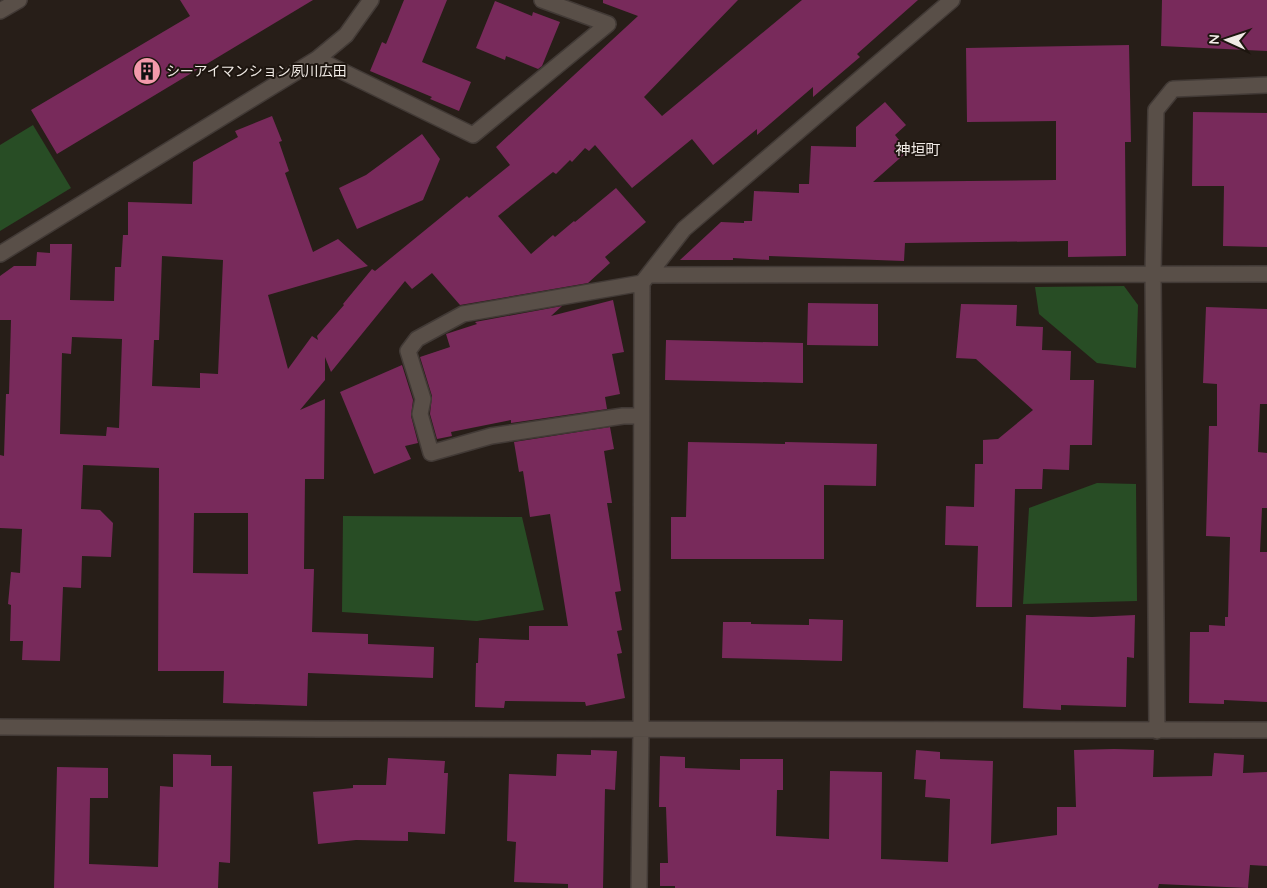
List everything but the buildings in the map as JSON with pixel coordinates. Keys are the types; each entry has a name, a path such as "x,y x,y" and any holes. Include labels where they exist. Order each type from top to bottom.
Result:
{"street":[{"path":"0,11 19,0"},
{"path":"0,254 317,59 346,35 371,0"},
{"path":"317,59 473,135 608,24 542,0"},
{"path":"639,888 641,416 645,279 684,229 952,0"},
{"path":"1157,731 1153,275 1156,110 1173,89 1267,86"},
{"path":"641,416 623,416 491,436 431,453 420,414 422,399 408,351 417,339 463,314 645,279 1267,274"},
{"path":"0,727 1267,730"}],"green space":[{"path":"33,125 71,188 0,231 0,145"},
{"path":"1124,286 1138,305 1136,368 1097,363 1039,314 1035,287"},
{"path":"1097,483 1136,484 1137,601 1023,604 1029,508"},
{"path":"343,516 522,517 544,610 477,621 342,612"}],"place":[{"name":"シーアイマンション夙川広田","path":"147,71"}],"district":[{"name":"神垣町","path":"918,150"}]}
